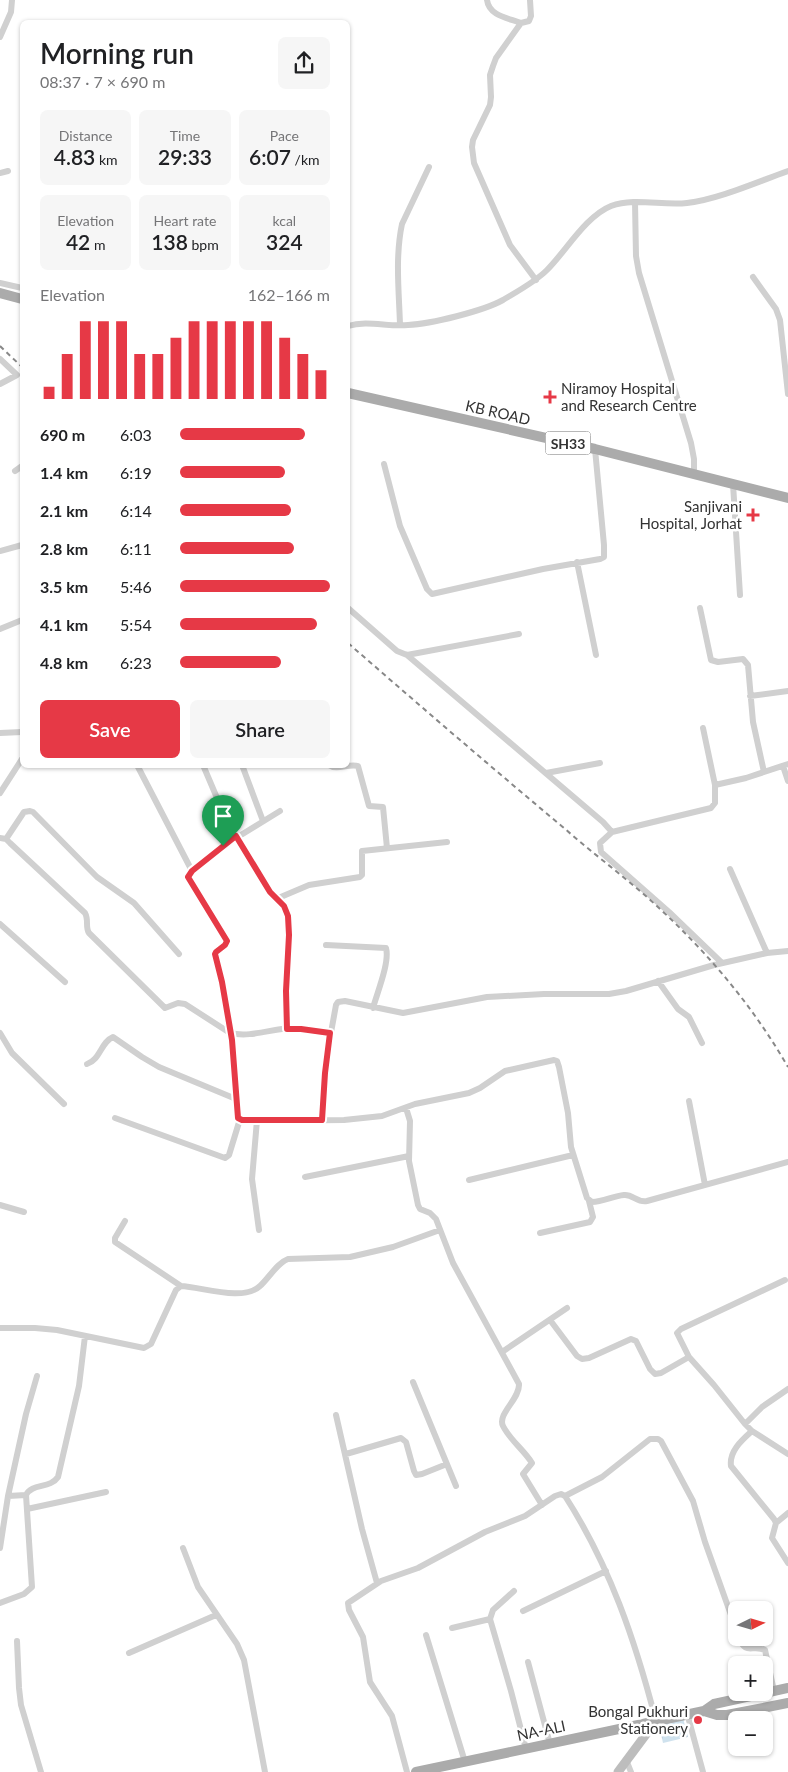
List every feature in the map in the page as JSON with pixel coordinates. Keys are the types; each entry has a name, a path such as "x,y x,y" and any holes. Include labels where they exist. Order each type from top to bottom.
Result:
{"main road":[{"path":"0,293 20,298"},
{"name":"KB ROAD","path":"350,393 595,449 788,498"},
{"name":"NA-ALI","path":"416,1772 687,1713 704,1711 714,1704 788,1688"},
{"path":"704,1711 788,1692"},
{"path":"704,1711 727,1715 788,1703"}],"street":[{"path":"0,37 11,12 12,0"},
{"path":"488,0 488,7 495,13 521,24"},
{"path":"530,0 531,16 529,21 521,24 492,66 490,75 490,106 472,147 474,162 510,245 536,280"},
{"path":"400,325 398,251 400,234 402,224 429,167"},
{"path":"0,173 8,171"},
{"path":"350,326 367,324 400,325 438,320 482,309 503,300 536,280 586,225 602,211 615,205 636,202 676,203 699,200 788,171"},
{"path":"636,202 636,256 639,273 691,444 694,459 694,475"},
{"path":"753,277 776,309 780,320 788,394"},
{"path":"0,283 20,288"},
{"path":"0,359 16,374 0,384"},
{"path":"384,464 400,526 432,594 604,557 595,449"},
{"path":"15,471 20,467"},
{"path":"733,484 740,595"},
{"path":"0,551 20,546"},
{"path":"577,562 596,656"},
{"path":"700,608 711,660 714,662 743,659 746,661 755,735 764,772"},
{"path":"350,610 398,651 408,655 603,822 612,832"},
{"path":"0,629 20,621"},
{"path":"408,655 519,634"},
{"path":"750,696 788,691"},
{"path":"703,728 715,785 715,803 711,808 612,832 600,843 601,852 669,912 722,963"},
{"path":"0,733 20,732"},
{"path":"0,793 20,762"},
{"path":"546,773 600,763"},
{"path":"350,765 358,766 369,806 383,807 387,848"},
{"path":"715,785 746,778 786,765 788,781"},
{"path":"139,768 192,871"},
{"path":"204,768 235,837 270,892 284,906 288,916 287,1029"},
{"path":"243,768 263,820"},
{"path":"179,954 129,899 97,877 30,810 24,812 3,838 85,913 88,920 87,930 166,1008 185,1004 230,1033 256,1034 287,1029 330,1033"},
{"path":"115,1118 225,1158 229,1155 240,1119 237,1114 230,1033 222,982 215,954 227,941 189,880 189,874 235,837 280,811"},
{"path":"276,899 314,884 358,878 362,875 362,851 447,842"},
{"path":"730,869 767,953"},
{"path":"0,924 65,982"},
{"path":"326,945 386,948 385,967 373,1008"},
{"path":"322,1120 324,1081 330,1033 338,1002 345,1001 403,1013 487,997 544,994 609,994 626,991 722,963 767,953 788,951"},
{"path":"658,981 678,1009 689,1018 702,1043"},
{"path":"0,1034 12,1053 64,1104"},
{"path":"88,1064 94,1061 108,1039 113,1037 159,1067 236,1099"},
{"path":"240,1119 322,1120 364,1118 393,1113 415,1104 475,1091 505,1071 554,1060 559,1067 573,1155 593,1217 590,1222 540,1233"},
{"path":"689,1101 705,1185"},
{"path":"406,1108 410,1121 409,1156 418,1205 420,1209 434,1216 453,1262 519,1384 519,1389 502,1422 532,1463 523,1474 542,1505"},
{"path":"257,1120 252,1179 259,1230"},
{"path":"469,1180 573,1155"},
{"path":"305,1177 409,1156"},
{"path":"589,1201 595,1203 627,1195 643,1202 788,1162"},
{"path":"0,1205 24,1212"},
{"path":"125,1220 115,1238 116,1242 181,1286 231,1293 247,1292 259,1288 288,1259 350,1257 393,1248 440,1230"},
{"path":"786,1280 678,1331 678,1336 689,1357 745,1424 752,1431 788,1454"},
{"path":"0,1328 57,1330 140,1348 148,1347 176,1290 181,1286"},
{"path":"502,1352 567,1308"},
{"path":"550,1320 577,1356 582,1359 589,1358 631,1339 636,1341 650,1370 655,1374 661,1373 689,1357"},
{"path":"0,1603 24,1594 32,1587 26,1495 31,1489 51,1484 58,1476 79,1386 85,1336"},
{"path":"0,1548 8,1496 26,1414 37,1376"},
{"path":"413,1382 456,1486"},
{"path":"745,1424 771,1400 788,1389"},
{"path":"336,1415 362,1529 378,1583"},
{"path":"752,1431 736,1448 730,1460 731,1466 776,1523"},
{"path":"346,1454 401,1438 406,1442 416,1475 447,1464"},
{"path":"565,1496 602,1477 650,1439 658,1439 666,1449 696,1508 702,1532 728,1606"},
{"path":"27,1508 106,1492"},
{"path":"407,1772 389,1710 370,1682 363,1637 347,1606 351,1600 378,1583 418,1568 485,1532 525,1516 558,1494 565,1496 588,1532 616,1593 645,1676 656,1721 618,1772"},
{"path":"8,1496 26,1495"},
{"path":"788,1513 776,1523 772,1538 788,1563"},
{"path":"183,1548 198,1587 237,1644 244,1660 265,1772"},
{"path":"523,1611 606,1571"},
{"path":"514,1591 492,1610 490,1619 526,1749"},
{"path":"129,1653 216,1615"},
{"path":"452,1628 490,1619"},
{"path":"426,1635 465,1762"},
{"path":"17,1641 21,1705 41,1772"},
{"path":"743,1646 765,1650 774,1691"},
{"path":"528,1662 550,1744"},
{"path":"687,1713 704,1772"},
{"path":"627,1762 631,1772"}],"water":[{"path":"683,1718 688,1737 663,1743 659,1725"}],"railway":[{"path":"0,346 20,365"},
{"path":"350,645 669,917 725,977 774,1043 788,1067"}],"place":[{"name":"Niramoy Hospital and Research Centre","path":"550,397"},
{"name":"Sanjivani Hospital, Jorhat","path":"753,515"},
{"name":"Bongal Pukhuri Stationery","path":"698,1720"}],"route":[{"path":"236,836 270,892 287,911 289,935 286,991 287,1029 294,1028 330,1033 326,1060 322,1120 242,1120 238,1118 232,1040 215,954 227,941 188,877 192,871 223,846 236,836"}]}
